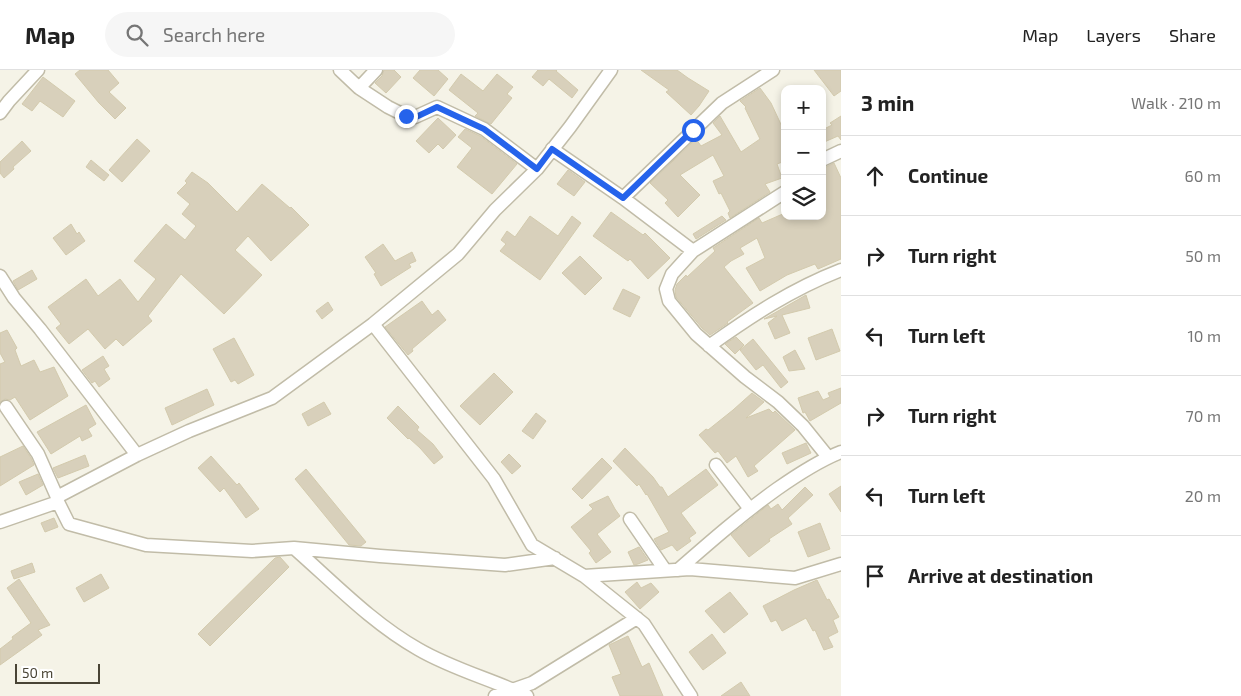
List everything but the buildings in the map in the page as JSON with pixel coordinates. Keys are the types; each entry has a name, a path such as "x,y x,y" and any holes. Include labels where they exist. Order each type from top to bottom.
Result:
{"street":[{"path":"0,113 4,97 38,70"},
{"path":"340,70 359,88 388,108 406,116 416,117 437,107 484,129 537,169"},
{"path":"359,88 376,70"},
{"path":"0,522 58,500 137,454 272,398 373,324 458,254 495,210 537,169 611,70"},
{"path":"623,198 722,103 773,70"},
{"path":"552,149 623,198 693,251"},
{"path":"826,158 841,151"},
{"path":"671,570 798,474 835,457 778,402 745,377 696,334 669,302 666,289 672,274 693,251 781,195"},
{"path":"709,346 752,315 774,302 818,279 841,270"},
{"path":"0,276 14,298 137,454"},
{"path":"373,324 494,479 532,545 584,576 644,624 691,696"},
{"path":"6,407 38,454 68,524 146,545 252,551 294,548 505,565 554,558"},
{"path":"716,464 750,509"},
{"path":"630,518 671,570"},
{"path":"294,548 381,624 419,650 457,668 527,696"},
{"path":"584,576 690,569 795,578 841,564"},
{"path":"495,696 532,683 637,618"}],"route":[{"path":"406,116 416,117 437,107 484,129 537,169 552,149 623,198 693,130"}]}
